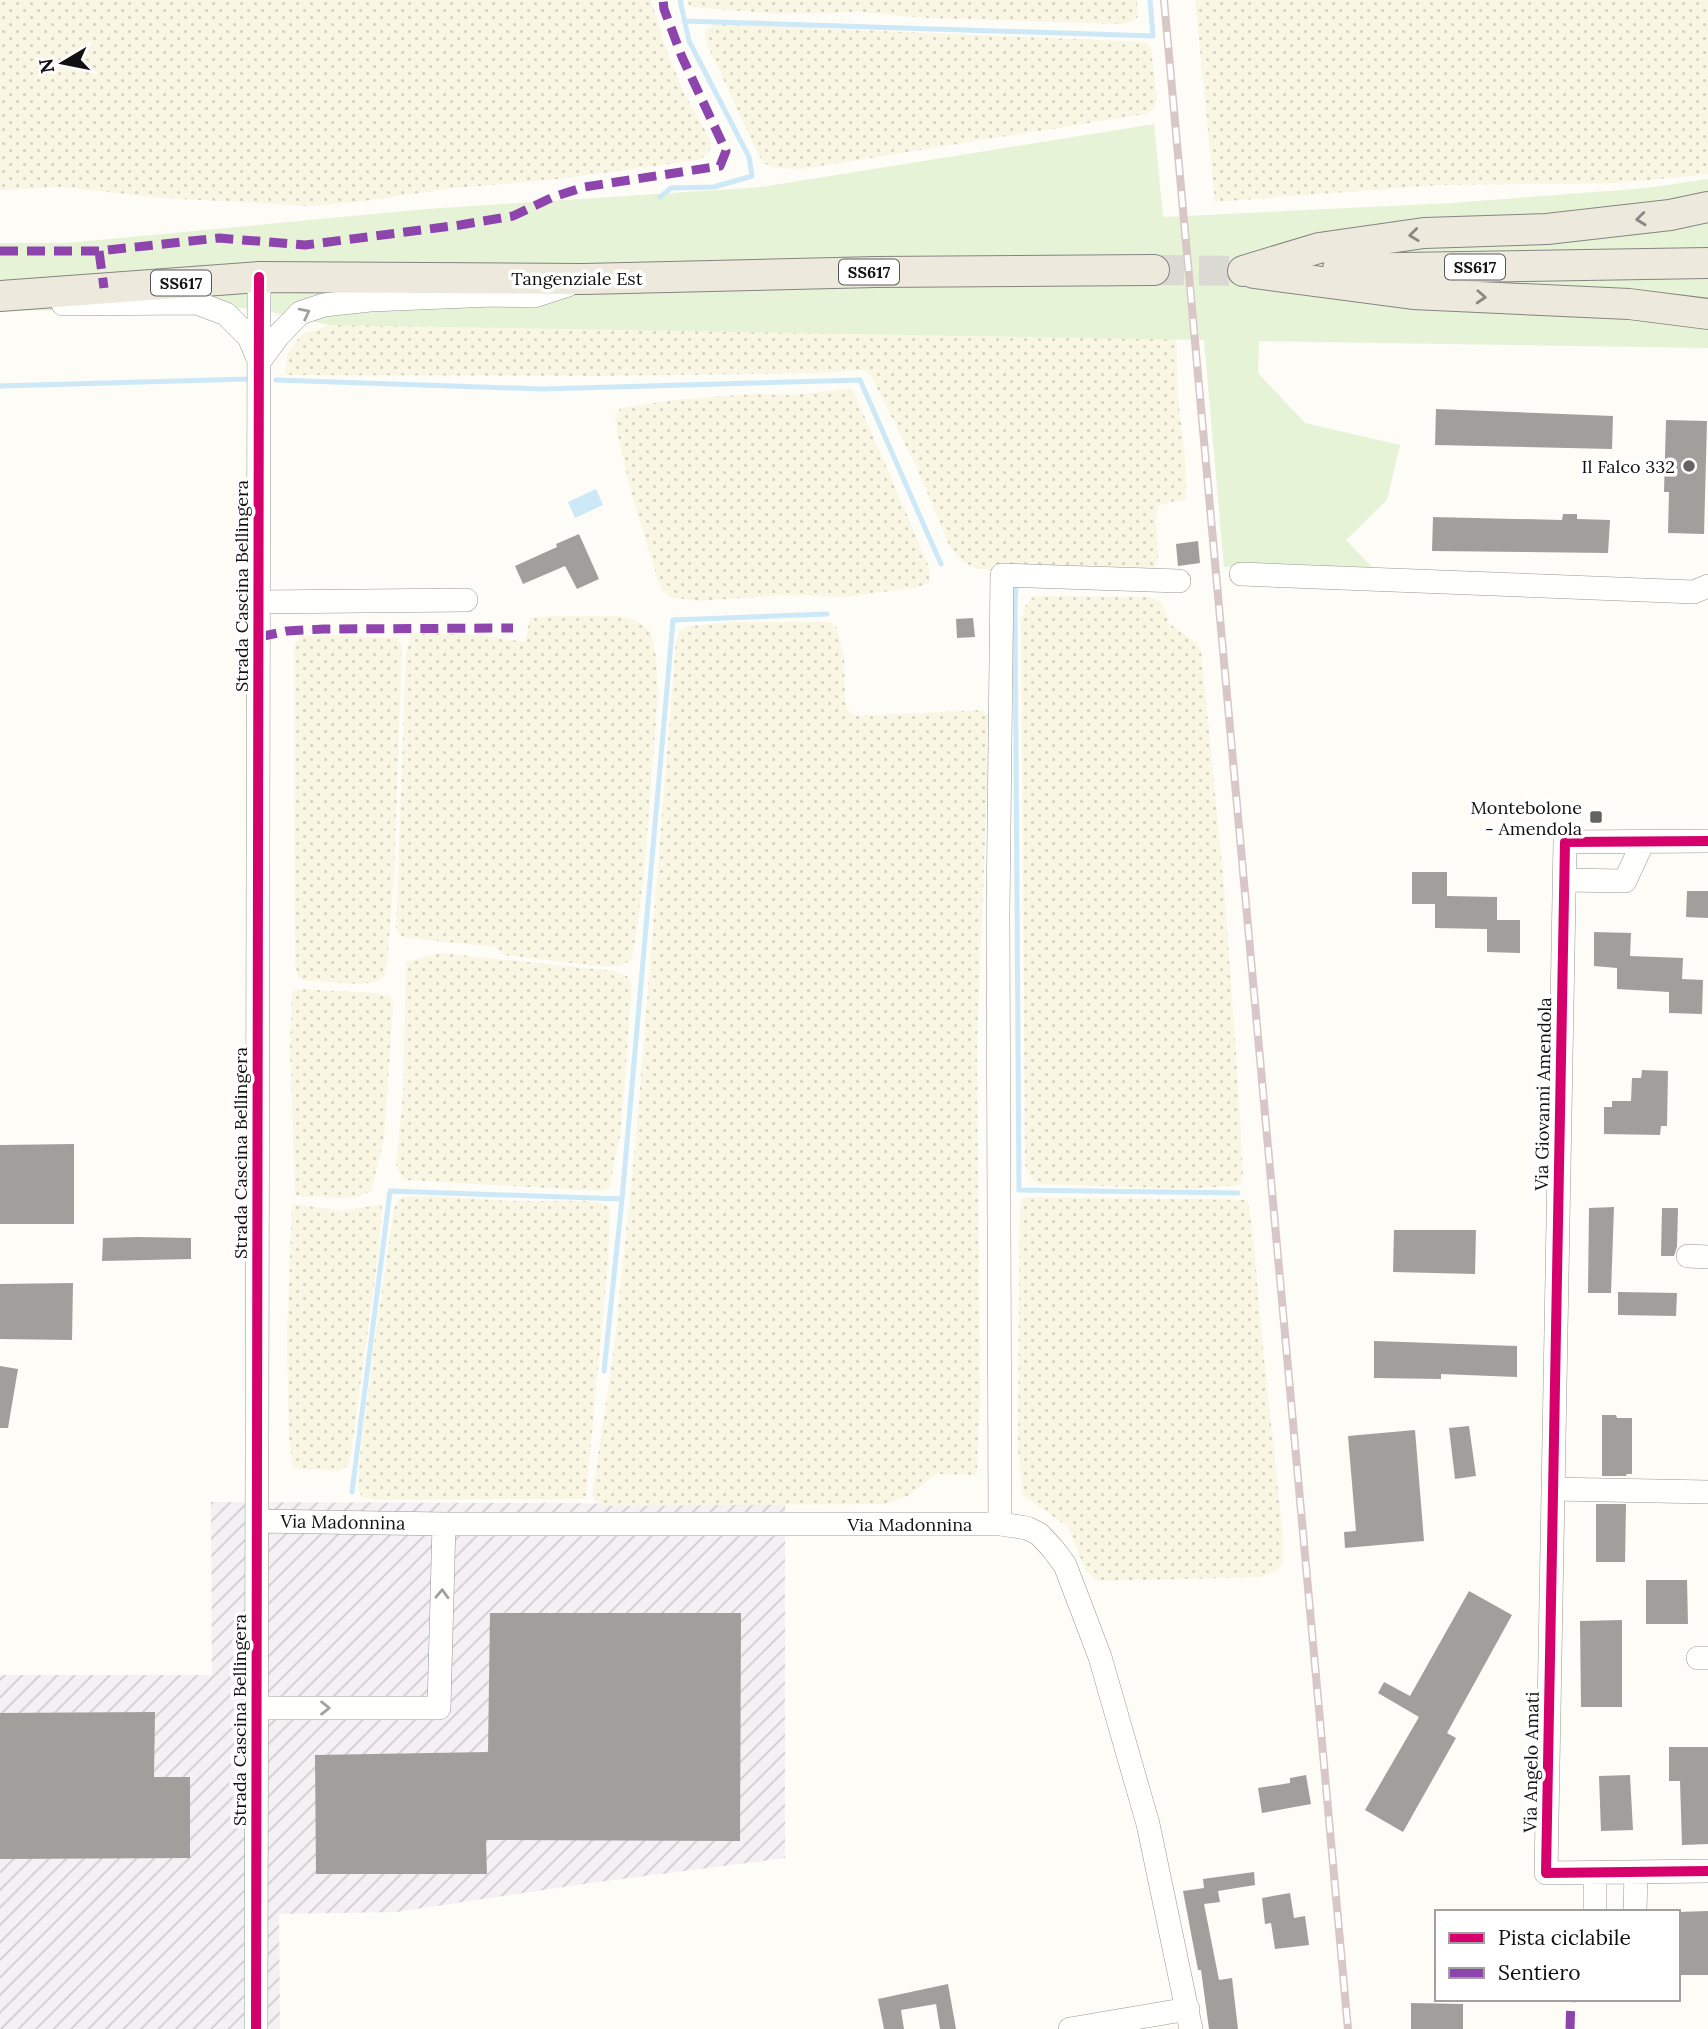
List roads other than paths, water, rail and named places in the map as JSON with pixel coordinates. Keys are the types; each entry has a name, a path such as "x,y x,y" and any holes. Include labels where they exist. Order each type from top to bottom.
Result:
{"main road":[{"path":"1243,271 1319,248 1424,233 1547,229 1670,215 1708,207"},
{"name":"SS617","path":"1243,271 1708,263"},
{"name":"Tangenziale Est","path":"12,295 259,277 584,279 876,272 1154,270"},
{"path":"1243,271 1413,295 1629,304 1708,314"}],"street":[{"name":"Strada Cascina Bellingera","path":"256,2029 259,277"},
{"path":"259,362 278,335 300,313 324,305 370,300 534,296 584,279"},
{"path":"12,295 61,304 197,303 226,314 249,337 259,362"},
{"path":"1241,574 1694,592 1708,586"},
{"path":"1000,1524 998,912 1002,575 1179,581"},
{"path":"259,602 466,600"},
{"name":"Via Giovanni Amendola","path":"1553,1489 1566,842 1708,841"},
{"path":"1564,880 1625,881 1643,842"},
{"path":"1553,1489 1708,1492"},
{"name":"Via Angelo Amati","path":"1553,1489 1546,1873 1708,1871"},
{"name":"Via Madonnina","path":"257,1521 443,1524 1000,1524 1027,1528 1039,1534 1065,1565 1100,1657 1148,1824 1190,2019"},
{"path":"257,1708 439,1708 443,1524"},
{"path":"1595,1872 1595,1910"},
{"path":"1636,1910 1646,1872"},
{"path":"1070,2029 1190,2019"}],"water":[{"path":"596,489 603,505 575,518 568,502"}],"waterway":[{"path":"660,197 671,188 714,187 752,176 749,157 689,41 680,0"},
{"path":"684,21 1153,36 1150,0"},
{"path":"0,386 248,379"},
{"path":"276,380 542,389 860,380 941,564"},
{"path":"1018,585 1015,605 1019,1190 1238,1193"},
{"path":"604,1371 622,1199 673,620 827,614"},
{"path":"352,1492 390,1191 622,1199"}],"tunnel":[{"path":"1154,270 1243,271"}],"railway":[{"path":"1164,0 1348,2029"}],"place":[{"name":"Il Falco 332","path":"1689,466"},
{"name":"Montebolone - Amendola","path":"1596,817"}]}
